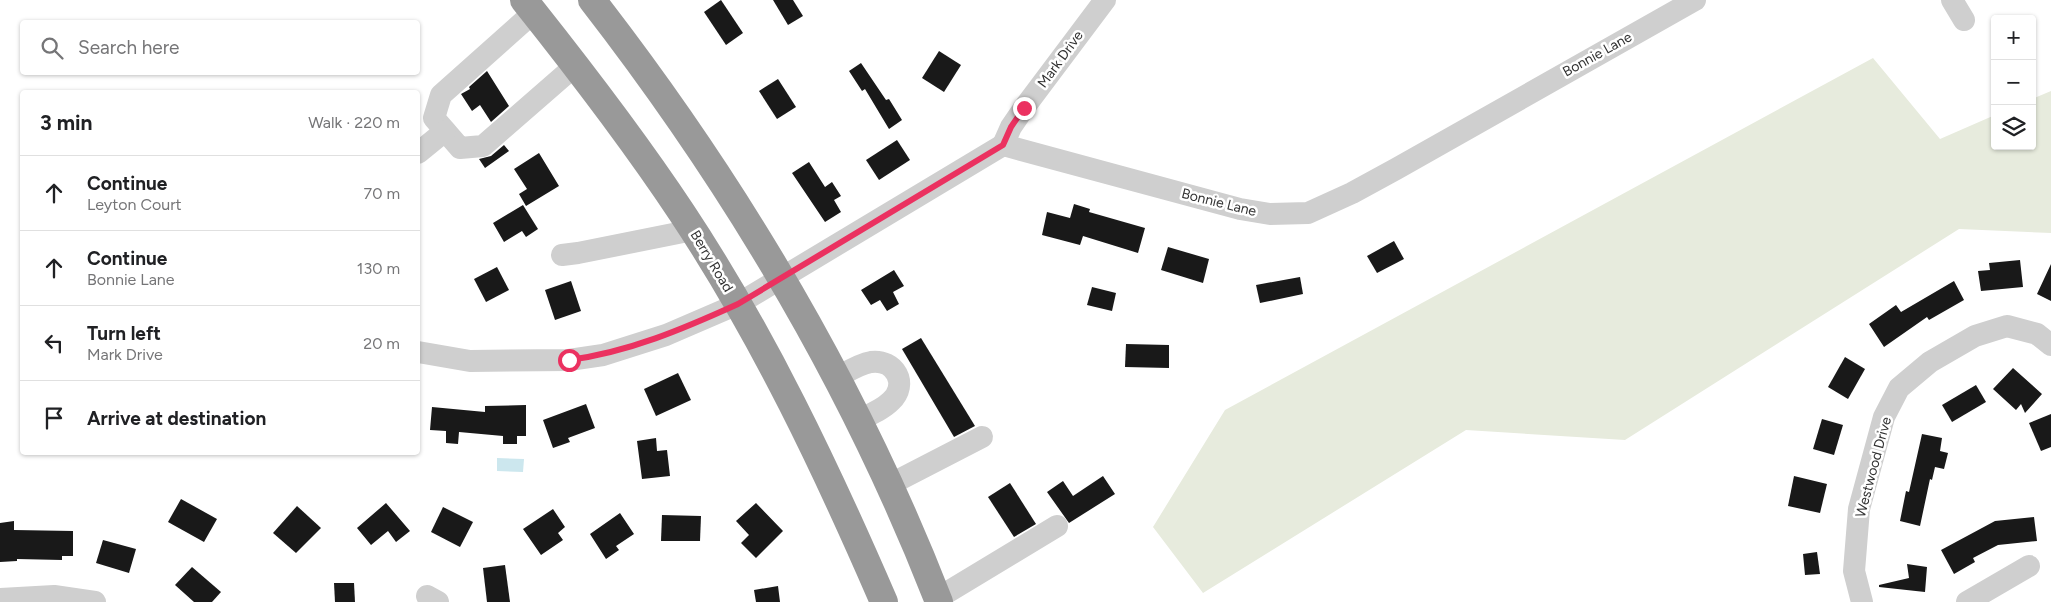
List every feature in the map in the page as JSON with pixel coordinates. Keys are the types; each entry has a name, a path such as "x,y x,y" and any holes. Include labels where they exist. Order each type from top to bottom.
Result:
{"highway":[{"path":"592,0 684,125 781,278 858,420 904,514 939,600"},
{"name":"Berry Road","path":"529,6 576,65 651,167 693,230 738,304 818,455 884,602"}],"street":[{"name":"Mark Drive","path":"1003,145 1011,127 1020,114 1105,0"},
{"name":"Bonnie Lane","path":"1003,145 1240,209 1270,214 1308,213 1352,193 1396,169 1695,0"},
{"path":"1952,0 1964,20"},
{"path":"529,6 441,95 434,118 460,148 483,146 576,65"},
{"path":"420,151 445,131"},
{"path":"420,352 470,361 542,361 602,355 666,334 738,304 1003,145"},
{"path":"562,254 578,253 693,230"},
{"name":"Westwood Drive","path":"1862,602 1854,571 1859,509 1884,417 1900,388 1930,362 1975,336 2006,326 2037,334 2051,345"},
{"path":"836,378 871,362 885,362 894,368 900,379 900,389 891,402 858,420"},
{"path":"889,485 982,437"},
{"path":"939,600 1057,526"},
{"path":"1967,602 2030,566"},
{"path":"0,599 54,596 92,601"}],"shaded area":[{"path":"1873,58 1940,139 1991,117 1991,150 2036,150 2036,97 2051,91 2051,233 1959,229 1625,440 1466,430 1203,593 1153,527 1225,410"}],"water":[{"path":"497,458 524,459 523,472 497,471"}],"building":[{"path":"721,0 743,33 726,45 704,12"},
{"path":"773,0 793,0 803,16 788,25"},
{"path":"939,51 961,65 944,92 922,78"},
{"path":"861,63 886,100 889,99 902,120 889,129 865,89 862,91 849,71"},
{"path":"487,71 509,106 491,122 480,105 472,111 461,94 470,89 469,87"},
{"path":"778,79 796,107 777,119 759,91"},
{"path":"897,140 910,160 879,180 866,160"},
{"path":"504,145 509,151 485,168 479,159 491,156"},
{"path":"539,153 559,186 526,206 519,194 527,189 514,169"},
{"path":"809,162 825,187 832,182 841,196 834,200 841,212 825,222 792,173"},
{"path":"1074,204 1090,209 1089,212 1145,228 1138,253 1083,236 1080,245 1042,235 1047,212 1070,218"},
{"path":"523,205 538,229 526,237 522,231 504,242 493,223"},
{"path":"1394,241 1404,259 1377,273 1367,256"},
{"path":"1168,247 1209,259 1203,283 1161,270"},
{"path":"2020,260 2023,287 1981,291 1978,271 1990,270 1989,263"},
{"path":"2051,264 2051,301 2037,294"},
{"path":"497,267 509,290 486,302 474,279"},
{"path":"894,270 904,286 893,292 899,304 887,311 880,300 871,305 861,290"},
{"path":"1300,277 1303,294 1260,303 1256,285"},
{"path":"571,281 581,311 555,320 545,290"},
{"path":"1954,281 1964,300 1929,320 1927,317 1884,347 1869,324 1896,305 1901,312"},
{"path":"1092,287 1116,293 1112,311 1087,305"},
{"path":"921,338 975,426 954,437 902,349"},
{"path":"1126,344 1169,345 1169,368 1125,367"},
{"path":"1845,357 1865,369 1848,399 1828,387"},
{"path":"2013,368 2042,394 2025,413 2021,404 2016,410 1993,389"},
{"path":"678,373 691,400 656,416 644,389"},
{"path":"1976,385 1986,402 1952,422 1942,405"},
{"path":"586,404 595,428 568,438 570,442 553,448 543,420"},
{"path":"526,405 526,436 517,436 517,444 503,444 503,436 459,432 458,444 446,443 446,431 430,430 432,407 485,412 485,406"},
{"path":"2051,414 2051,447 2041,451 2029,423"},
{"path":"1822,419 1843,425 1834,455 1813,449"},
{"path":"1922,434 1942,438 1940,451 1948,453 1944,469 1935,467 1932,480 1930,479 1920,526 1900,521 1906,491 1909,492"},
{"path":"656,438 657,451 667,450 670,476 642,479 637,441"},
{"path":"1103,476 1115,494 1069,523 1047,492 1063,481 1073,496"},
{"path":"1794,476 1827,484 1820,513 1788,506"},
{"path":"1010,483 1036,524 1014,537 988,497"},
{"path":"181,499 217,519 204,542 168,522"},
{"path":"386,503 410,531 396,542 388,531 371,545 357,528"},
{"path":"756,503 783,531 756,558 741,543 749,535 736,521"},
{"path":"297,506 321,528 296,553 273,533"},
{"path":"443,507 473,522 460,547 431,532"},
{"path":"553,509 565,527 558,533 563,540 541,555 523,529"},
{"path":"620,513 634,534 616,546 619,550 606,559 590,534"},
{"path":"662,515 701,516 700,541 661,541"},
{"path":"2034,517 2037,541 1998,545 1973,558 1975,562 1954,574 1941,550 1995,521"},
{"path":"14,521 14,530 73,531 73,556 62,556 62,560 17,559 17,561 0,562 0,523"},
{"path":"103,540 136,549 129,573 96,563"},
{"path":"1817,552 1820,574 1805,575 1803,554"},
{"path":"1907,564 1927,567 1925,592 1879,587 1879,585 1909,578"},
{"path":"505,565 510,602 487,602 483,568"},
{"path":"192,567 221,592 212,602 194,602 175,585"},
{"path":"334,583 354,583 355,602 335,602"},
{"path":"778,586 780,602 756,602 754,590"}],"route":[{"path":"569,360 602,355 631,347 738,304 1003,145 1011,127 1024,108"}]}
